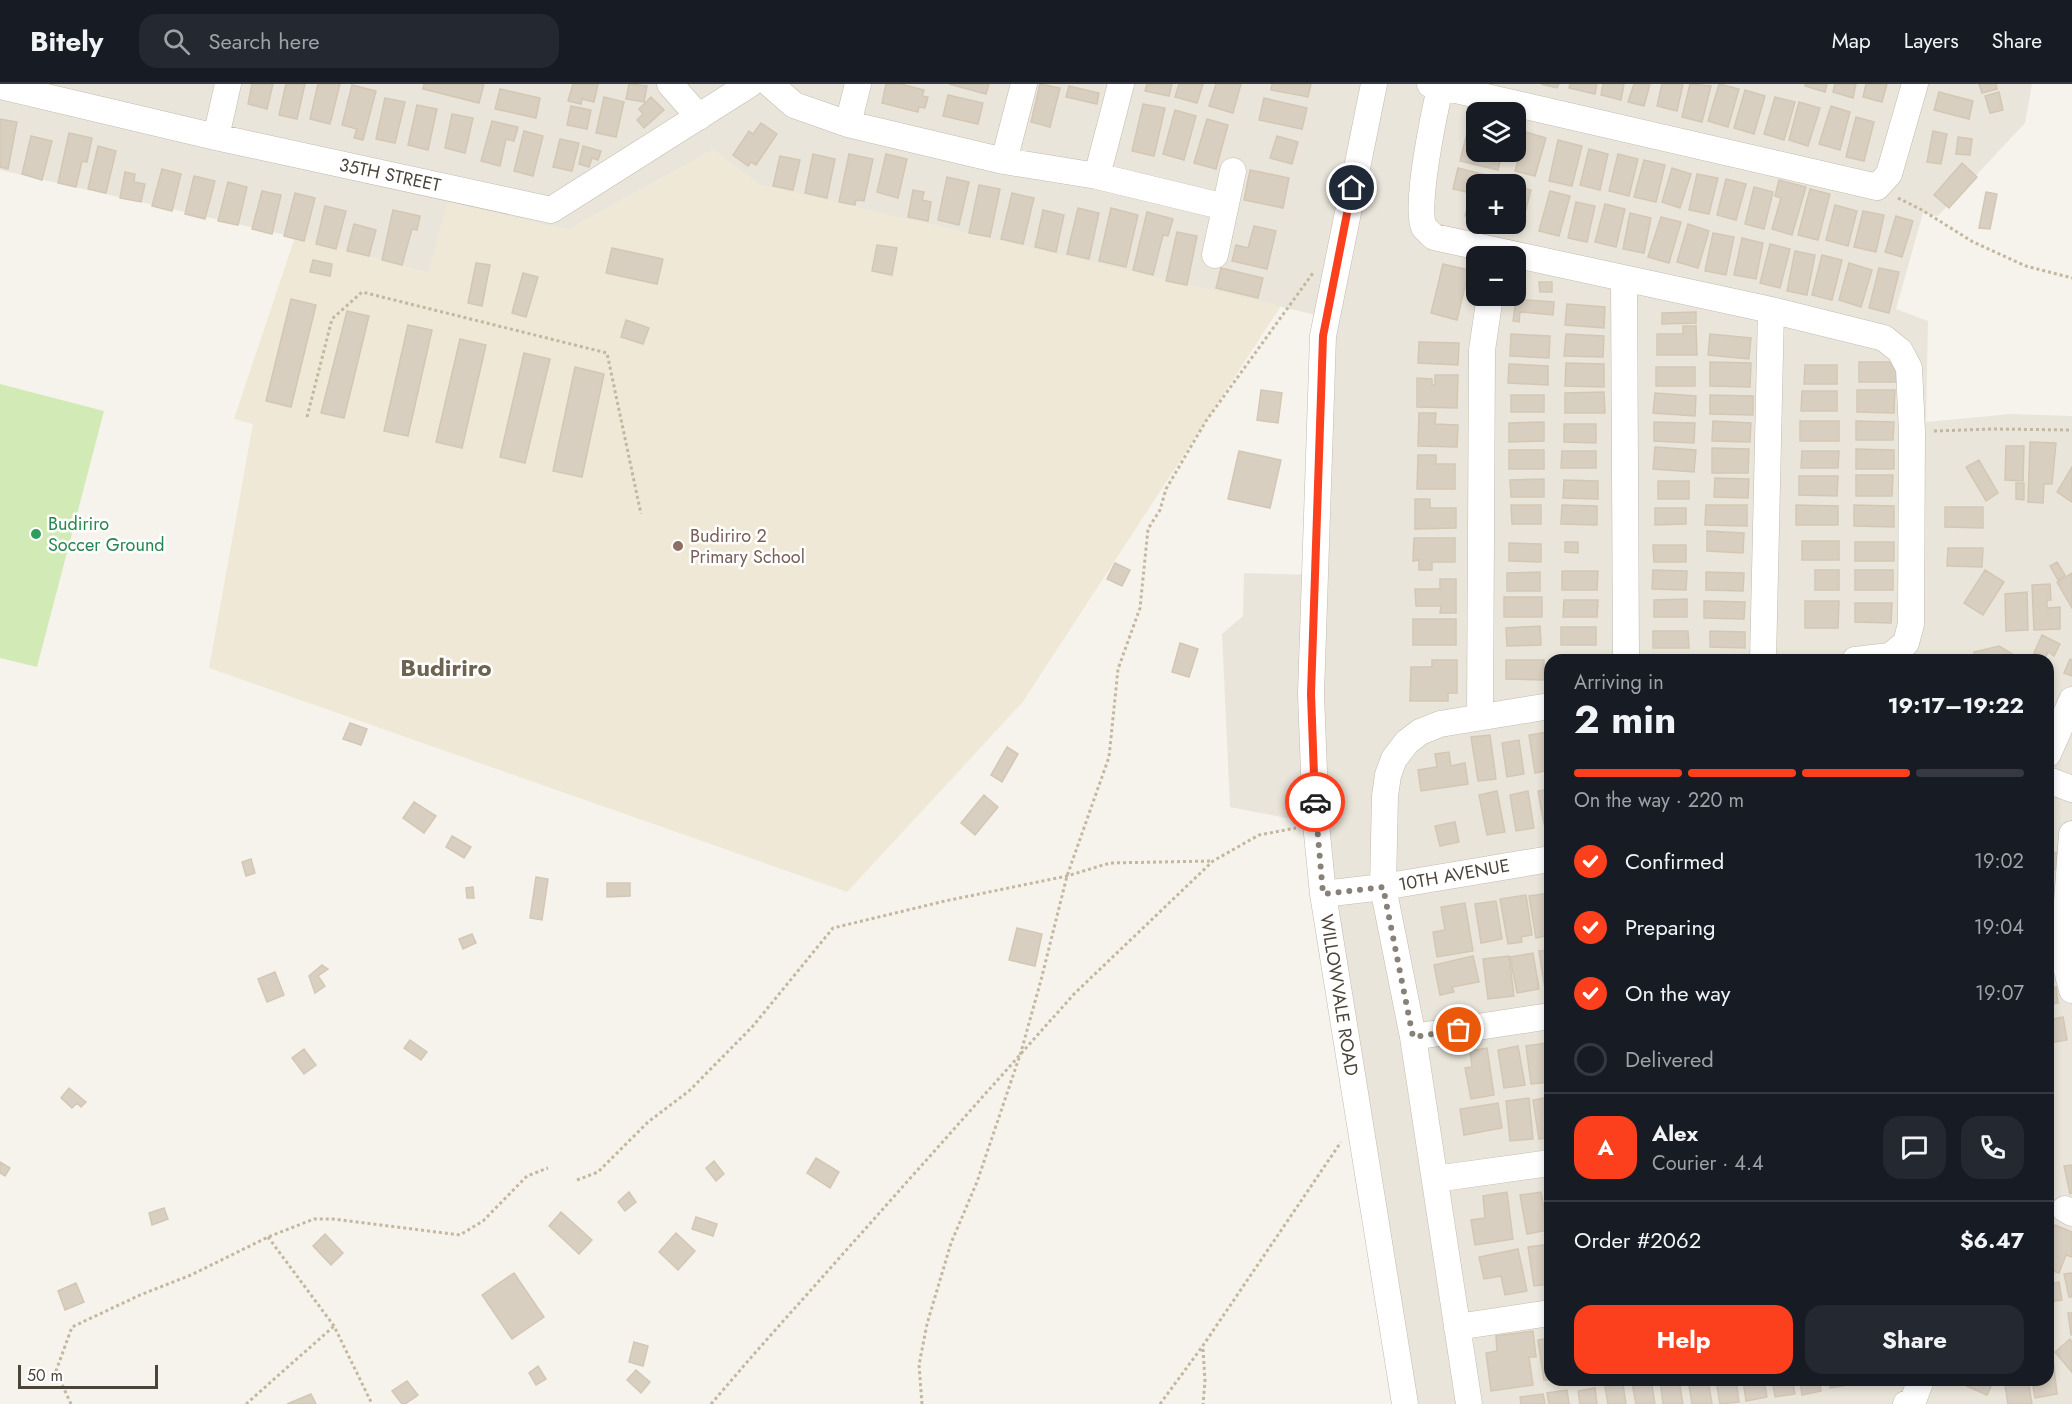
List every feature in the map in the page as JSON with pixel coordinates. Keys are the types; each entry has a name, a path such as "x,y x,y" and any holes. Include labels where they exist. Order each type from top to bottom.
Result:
{"street":[{"path":"216,137 228,84"},
{"path":"670,84 699,117"},
{"name":"35TH STREET","path":"0,86 216,137 551,210 750,84"},
{"path":"770,84 794,105 848,124 1004,161 1097,176 1225,207"},
{"path":"848,124 858,84"},
{"path":"1004,161 1024,84"},
{"path":"1097,176 1121,84"},
{"name":"WILLOWVALE ROAD","path":"1374,84 1323,336 1311,694 1316,824 1323,894 1405,1404"},
{"path":"1467,246 1434,237 1424,227 1421,213 1437,85 1877,188 1889,174 1915,84"},
{"path":"1215,255 1233,171"},
{"path":"1526,260 1771,310 1884,338 1900,351 1909,368 1912,432 1911,624 1906,643 1892,654"},
{"path":"1624,279 1626,654"},
{"path":"1480,716 1482,350 1489,306"},
{"path":"1762,654 1771,310"},
{"path":"2054,740 2072,700"},
{"path":"1469,1404 1413,1037 1383,887 1385,796 1388,775 1394,759 1407,742 1420,732 1440,724 1544,707"},
{"path":"2054,782 2072,789"},
{"path":"2072,834 2063,955 2072,990"},
{"name":"10TH AVENUE","path":"1323,894 1383,887 1544,860"},
{"path":"1413,1037 1544,1017"},
{"path":"1435,1179 1544,1164"},
{"path":"1457,1327 1544,1314"},
{"path":"1906,1404 1913,1401 1919,1386"}],"path":[{"path":"1877,188 1922,210 1972,242 2026,266 2072,278"},
{"path":"922,1404 920,1365 930,1314 951,1243 977,1182 1021,1052 1067,876 1109,757 1118,669 1140,608 1148,529 1160,510 1166,489 1206,421 1316,268"},
{"path":"307,417 332,319 362,292 607,353 641,514"},
{"path":"1912,432 1993,429 2072,430"},
{"path":"711,1404 1074,994 1213,861 1259,836 1316,824"},
{"path":"577,1179 598,1172 648,1122 689,1091 753,1026 833,928 945,901 1067,876 1110,863 1213,861"},
{"path":"1160,1404 1202,1347 1347,1133 1360,1125"},
{"path":"71,1404 56,1371 72,1328 140,1295 191,1275 268,1237 314,1219 333,1219 460,1235 483,1221 527,1176 548,1168"},
{"path":"268,1237 334,1326 372,1404"},
{"path":"246,1404 334,1326"},
{"path":"1202,1347 1205,1381 1203,1404"}],"shaded area":[{"path":"0,84 2032,84 2025,123 1938,216 1923,213 1896,309 1928,321 1926,422 2011,414 2072,416 2072,1404 1397,1404 1307,822 1230,807 1222,634 1243,616 1244,573 1317,575 1329,318 760,185 713,150 568,230 448,203 429,273 295,237 0,170"},
{"name":"Budiriro 2 Primary School","path":"713,150 760,185 1281,306 1022,703 847,892 209,668 253,424 234,419 295,237 428,273 448,203 568,230"}],"green space":[{"name":"Budiriro Soccer Ground","path":"0,384 104,411 37,667 0,658"}],"building":[{"path":"252,84 273,84 267,109 248,104"},
{"path":"286,84 305,84 297,119 279,115"},
{"path":"318,84 340,84 330,124 310,119"},
{"path":"424,84 484,84 479,103 423,89"},
{"path":"573,84 598,84 594,102 582,99 581,104 568,101"},
{"path":"629,84 647,86 644,102 626,99"},
{"path":"886,84 901,84 924,90 922,96 928,97 925,108 919,107 918,112 882,103"},
{"path":"949,84 989,84 986,94"},
{"path":"1040,84 1060,88 1050,127 1031,122"},
{"path":"1147,84 1172,84 1169,96 1145,91"},
{"path":"1179,84 1203,84 1197,103 1175,97"},
{"path":"1216,84 1241,84 1233,113 1209,106"},
{"path":"1272,84 1311,84 1308,97 1271,90"},
{"path":"1541,84 1559,84 1557,88"},
{"path":"1570,84 1597,84 1595,94 1569,88"},
{"path":"1603,84 1624,84 1621,100 1601,95"},
{"path":"1634,84 1650,84 1644,106 1628,102"},
{"path":"1662,84 1683,84 1677,111 1657,106"},
{"path":"1690,84 1711,86 1702,122 1682,117"},
{"path":"1719,84 1739,89 1728,127 1708,121"},
{"path":"1805,84 1827,84 1825,92 1805,86"},
{"path":"1835,84 1856,84 1853,98 1833,92"},
{"path":"1866,84 1887,84 1882,102 1863,97"},
{"path":"1979,84 1996,84 1997,89 1982,93"},
{"path":"352,85 376,91 363,140 354,138 357,129 342,125"},
{"path":"1069,86 1099,93 1097,104 1066,97"},
{"path":"500,89 540,98 536,118 495,109"},
{"path":"1745,90 1765,96 1754,134 1734,128"},
{"path":"1939,92 1973,101 1969,119 1934,110"},
{"path":"1999,92 2003,110 1990,113 1985,96"},
{"path":"948,95 983,103 978,124 943,116"},
{"path":"604,97 624,102 616,137 596,133"},
{"path":"651,97 664,110 644,128 637,120 643,114 639,109"},
{"path":"1775,97 1795,102 1784,140 1764,134"},
{"path":"385,98 405,102 395,143 376,139"},
{"path":"1264,98 1307,108 1302,129 1259,120"},
{"path":"1799,102 1820,108 1808,146 1789,140"},
{"path":"1143,104 1165,108 1154,156 1132,151"},
{"path":"417,105 437,109 428,150 408,145"},
{"path":"571,106 591,110 587,129 567,125"},
{"path":"1831,106 1850,112 1840,150 1819,144"},
{"path":"1175,110 1196,116 1184,160 1163,154"},
{"path":"452,114 473,118 465,153 445,148"},
{"path":"1856,117 1874,122 1864,161 1846,157"},
{"path":"0,119 17,122 8,169 0,167"},
{"path":"1207,119 1228,125 1216,169 1194,163"},
{"path":"492,121 518,127 514,141 506,139 500,166 481,161"},
{"path":"761,123 777,134 756,165 751,162 748,166 733,155 749,131 753,134"},
{"path":"524,131 543,136 533,176 514,171"},
{"path":"1933,131 1947,134 1941,164 1927,162"},
{"path":"1526,132 1546,138 1535,176 1515,171 1518,162 1526,162"},
{"path":"69,133 92,138 87,162 82,161 76,187 58,183"},
{"path":"31,136 52,141 42,180 22,174"},
{"path":"1277,136 1298,142 1292,164 1270,158"},
{"path":"1466,137 1466,162 1500,162 1498,170 1460,161"},
{"path":"1958,137 1972,139 1970,155 1956,154"},
{"path":"560,139 579,143 572,171 553,167"},
{"path":"1558,140 1582,146 1572,186 1549,181"},
{"path":"98,146 116,151 106,193 88,189"},
{"path":"583,146 601,151 598,160 592,158 589,167 579,164"},
{"path":"1589,149 1608,154 1600,190 1580,185"},
{"path":"813,154 835,159 827,198 805,193"},
{"path":"849,154 873,159 864,201 856,200 855,205 839,202"},
{"path":"886,154 907,159 898,198 877,192"},
{"path":"1618,154 1638,159 1629,196 1609,191"},
{"path":"780,156 800,160 793,190 773,186"},
{"path":"1644,160 1665,165 1656,202 1634,197"},
{"path":"1962,163 1977,177 1949,208 1934,195"},
{"path":"1458,168 1483,174 1466,174 1466,192 1453,189"},
{"path":"1672,168 1691,174 1680,208 1662,202"},
{"path":"162,169 181,174 172,211 152,206"},
{"path":"1250,170 1289,178 1283,208 1244,200"},
{"path":"125,172 135,174 134,182 145,184 141,202 120,198"},
{"path":"1697,174 1718,178 1709,214 1689,210"},
{"path":"194,176 215,181 205,219 185,214"},
{"path":"947,177 969,182 959,225 938,220"},
{"path":"1726,179 1746,184 1736,220 1717,215"},
{"path":"1779,180 1806,187 1792,235 1772,229 1781,198 1775,196"},
{"path":"228,182 247,187 238,225 218,221"},
{"path":"979,185 1000,189 990,237 969,233"},
{"path":"1754,187 1773,192 1764,229 1745,224"},
{"path":"1526,189 1531,190 1526,209"},
{"path":"1810,189 1830,194 1818,240 1798,235"},
{"path":"913,190 924,192 922,200 931,202 928,221 908,217"},
{"path":"262,191 281,195 272,234 252,229"},
{"path":"1550,191 1570,196 1559,236 1539,231"},
{"path":"1986,192 1997,194 1990,229 1979,228"},
{"path":"295,193 315,198 304,241 284,236"},
{"path":"1012,193 1034,198 1023,244 1001,239"},
{"path":"1576,202 1595,206 1587,242 1568,238"},
{"path":"1605,204 1625,209 1616,247 1595,242"},
{"path":"1835,205 1857,211 1848,246 1826,240"},
{"path":"325,206 346,211 336,249 316,244"},
{"path":"1078,208 1099,213 1089,259 1067,254"},
{"path":"1111,208 1138,215 1126,267 1099,261"},
{"path":"393,210 420,216 417,230 412,229 402,265 382,260"},
{"path":"1043,210 1064,215 1056,252 1035,247"},
{"path":"1863,211 1884,215 1876,252 1854,247"},
{"path":"1147,212 1173,219 1168,236 1163,235 1153,275 1133,270"},
{"path":"1630,213 1651,218 1644,253 1623,249"},
{"path":"1896,216 1913,221 1902,257 1885,252"},
{"path":"1661,217 1681,222 1669,263 1648,257"},
{"path":"354,224 376,230 369,256 347,251"},
{"path":"1688,224 1709,231 1698,268 1677,262"},
{"path":"1254,226 1276,231 1267,269 1232,261 1236,245 1248,248"},
{"path":"1177,232 1197,236 1187,285 1166,281"},
{"path":"1713,233 1734,237 1726,275 1705,271"},
{"path":"1742,238 1763,243 1756,279 1734,275"},
{"path":"1770,244 1790,249 1780,288 1760,283"},
{"path":"877,245 897,248 892,275 872,271"},
{"path":"612,248 663,259 657,284 606,273"},
{"path":"1795,251 1815,255 1807,295 1787,291"},
{"path":"1822,255 1842,260 1832,300 1812,295"},
{"path":"313,260 332,264 330,276 310,272"},
{"path":"476,263 490,265 482,306 468,303"},
{"path":"1849,263 1872,270 1861,307 1839,300"},
{"path":"1443,264 1466,269 1466,282 1457,320 1431,313"},
{"path":"1221,268 1263,278 1258,298 1216,288"},
{"path":"1879,268 1899,272 1889,313 1869,308"},
{"path":"523,273 538,277 526,317 512,313"},
{"path":"1539,282 1552,282 1552,292 1540,292"},
{"path":"291,299 316,305 291,407 266,401"},
{"path":"1526,300 1554,302 1553,315 1520,312 1519,322 1513,321 1515,306 1526,306"},
{"path":"1567,304 1605,307 1604,328 1565,325"},
{"path":"347,311 369,316 344,418 321,413"},
{"path":"1696,312 1696,323 1662,324 1662,313"},
{"path":"626,320 649,328 643,344 621,337"},
{"path":"408,325 432,330 408,436 384,431"},
{"path":"1683,326 1696,326 1697,355 1657,355 1657,334 1683,334"},
{"path":"1511,334 1550,336 1549,358 1510,356"},
{"path":"1566,334 1604,336 1603,357 1564,356"},
{"path":"1710,334 1751,338 1749,359 1708,355"},
{"path":"460,339 486,345 462,448 436,442"},
{"path":"1419,342 1459,343 1458,365 1418,363"},
{"path":"524,353 550,359 525,463 500,457"},
{"path":"1710,362 1751,363 1750,387 1710,386"},
{"path":"1859,362 1897,362 1896,382 1859,382"},
{"path":"1566,363 1604,364 1604,387 1565,386"},
{"path":"1509,364 1548,366 1548,385 1508,383"},
{"path":"1805,365 1837,365 1837,384 1804,384"},
{"path":"575,367 604,374 582,477 553,471"},
{"path":"1656,367 1695,367 1695,386 1656,386"},
{"path":"1435,375 1458,375 1457,408 1417,407 1417,378 1432,379 1432,385 1435,385"},
{"path":"1261,390 1282,393 1278,423 1257,420"},
{"path":"1857,390 1895,390 1894,413 1857,412"},
{"path":"1802,391 1837,391 1837,411 1801,411"},
{"path":"1604,392 1605,413 1565,413 1565,393"},
{"path":"1655,393 1696,396 1695,416 1653,413"},
{"path":"1511,395 1544,395 1544,412 1511,412"},
{"path":"1710,395 1753,396 1753,415 1710,414"},
{"path":"1419,413 1436,413 1435,424 1458,425 1457,447 1418,446"},
{"path":"1713,421 1751,423 1750,442 1712,441"},
{"path":"1800,421 1839,421 1839,441 1800,441"},
{"path":"1856,421 1894,422 1893,440 1856,440"},
{"path":"1544,422 1544,441 1509,442 1509,423"},
{"path":"1654,422 1695,423 1694,443 1654,441"},
{"path":"1564,424 1596,424 1596,443 1564,442"},
{"path":"2030,442 2056,443 2052,484 2044,484 2043,503 2028,502"},
{"path":"2006,446 2024,446 2023,481 2005,480"},
{"path":"1655,447 1696,450 1694,472 1653,469"},
{"path":"1712,448 1749,449 1748,473 1712,473"},
{"path":"1856,449 1894,450 1894,469 1856,469"},
{"path":"1509,450 1544,450 1544,469 1509,469"},
{"path":"1239,451 1281,460 1270,508 1228,499"},
{"path":"1562,451 1596,451 1596,468 1561,468"},
{"path":"1802,451 1839,451 1838,468 1801,468"},
{"path":"1418,455 1436,455 1436,464 1455,464 1455,489 1417,489"},
{"path":"1979,460 1998,493 1986,501 1966,467"},
{"path":"2072,467 2072,502 2057,492"},
{"path":"1856,475 1893,475 1892,496 1856,496"},
{"path":"1799,476 1838,476 1837,496 1799,495"},
{"path":"1715,478 1749,479 1748,498 1714,497"},
{"path":"1544,479 1544,497 1511,497 1510,480"},
{"path":"1564,480 1598,481 1598,499 1563,498"},
{"path":"1658,481 1689,481 1689,499 1658,499"},
{"path":"2016,483 2024,483 2024,500 2016,499"},
{"path":"1415,499 1430,499 1430,508 1456,508 1456,528 1415,529"},
{"path":"1511,505 1541,505 1541,524 1512,524"},
{"path":"1562,505 1597,506 1597,525 1561,524"},
{"path":"1706,505 1747,505 1747,526 1705,525"},
{"path":"1796,505 1838,506 1838,525 1796,525"},
{"path":"1854,505 1894,506 1894,527 1854,526"},
{"path":"1945,507 1983,507 1983,528 1945,527"},
{"path":"1655,508 1686,508 1686,524 1655,525"},
{"path":"1707,531 1744,533 1743,553 1707,551"},
{"path":"1414,538 1455,538 1455,562 1432,562 1432,570 1419,570 1419,560 1413,561"},
{"path":"1802,541 1839,541 1839,560 1802,560"},
{"path":"1565,542 1578,542 1578,553 1565,552"},
{"path":"1855,542 1894,542 1894,561 1855,561"},
{"path":"1509,543 1541,544 1541,562 1509,561"},
{"path":"1653,545 1686,545 1686,562 1654,562"},
{"path":"1948,548 1983,548 1982,567 1947,566"},
{"path":"2057,562 2065,575 2058,580 2050,566"},
{"path":"1115,563 1130,570 1122,586 1107,579"},
{"path":"1653,570 1687,571 1686,590 1652,589"},
{"path":"1815,570 1839,570 1839,590 1815,590"},
{"path":"1855,570 1893,570 1893,590 1855,590"},
{"path":"1985,570 2004,582 1983,615 1964,603"},
{"path":"1562,571 1598,571 1597,590 1562,590"},
{"path":"1540,572 1540,591 1507,591 1507,573"},
{"path":"1706,572 1744,573 1743,591 1706,590"},
{"path":"2072,573 2072,608 2057,582"},
{"path":"1440,579 1456,579 1456,613 1440,613 1441,606 1416,606 1415,589 1440,589"},
{"path":"2050,584 2051,600 2047,600 2047,608 2060,607 2060,629 2034,630 2032,585"},
{"path":"2027,592 2028,630 2006,631 2005,594"},
{"path":"1504,597 1542,597 1542,617 1504,617"},
{"path":"1687,599 1687,617 1654,617 1654,600"},
{"path":"1564,600 1598,600 1597,617 1563,617"},
{"path":"1704,601 1745,602 1744,619 1704,618"},
{"path":"1805,601 1839,601 1838,628 1805,628"},
{"path":"1855,603 1892,603 1891,623 1855,622"},
{"path":"1413,619 1456,619 1456,645 1413,645"},
{"path":"1540,626 1541,645 1507,646 1506,628"},
{"path":"1561,627 1596,627 1596,645 1561,645"},
{"path":"1653,631 1688,631 1689,648 1653,648"},
{"path":"1710,631 1745,632 1745,648 1710,647"},
{"path":"2042,635 2060,644 2054,656 2048,652 2047,654 2034,653"},
{"path":"1180,643 1198,649 1189,677 1172,672"},
{"path":"1999,646 2012,654 1974,654 1974,652"},
{"path":"2070,659 2072,660 2072,676 2064,673"},
{"path":"1432,660 1457,660 1457,693 1448,693 1448,701 1410,701 1411,667 1432,667"},
{"path":"1506,660 1544,660 1544,680 1506,679"},
{"path":"350,723 367,729 361,745 343,739"},
{"path":"1544,732 1544,771 1535,773 1529,735"},
{"path":"1490,735 1496,779 1478,781 1471,737"},
{"path":"1519,740 1524,774 1507,777 1502,743"},
{"path":"1007,747 1018,754 1002,782 991,775"},
{"path":"1449,752 1451,766 1465,763 1468,784 1421,791 1418,770 1437,767 1435,754"},
{"path":"1544,790 1544,824 1538,791"},
{"path":"1497,791 1505,832 1487,835 1479,795"},
{"path":"1528,791 1534,828 1516,831 1510,795"},
{"path":"984,795 998,807 975,835 961,823"},
{"path":"414,802 436,816 424,833 403,818"},
{"path":"1455,822 1459,842 1440,846 1435,826"},
{"path":"452,836 471,847 464,858 446,847"},
{"path":"2059,852 2061,868 2054,870 2054,853"},
{"path":"251,859 255,873 246,876 242,862"},
{"path":"536,877 548,879 542,920 530,918"},
{"path":"607,883 630,883 630,896 607,897"},
{"path":"473,887 474,898 467,898 466,888"},
{"path":"1544,894 1544,936 1536,938 1529,896"},
{"path":"1526,895 1532,935 1521,937 1522,942 1508,944 1500,899"},
{"path":"1496,901 1502,939 1481,943 1475,904"},
{"path":"1465,903 1473,951 1437,957 1433,932 1445,930 1441,907"},
{"path":"1017,928 1042,934 1035,966 1009,960"},
{"path":"472,934 476,943 463,949 459,939"},
{"path":"1539,951 1544,951 1544,983"},
{"path":"1533,953 1539,989 1517,993 1510,957"},
{"path":"1473,956 1479,982 1452,987 1454,992 1440,995 1434,965"},
{"path":"1509,956 1514,996 1488,999 1483,959"},
{"path":"322,965 328,969 318,976 325,986 315,993 309,976"},
{"path":"275,972 284,995 267,1002 258,979"},
{"path":"2056,987 2058,1003 2054,1004 2054,988"},
{"path":"2063,1017 2067,1040 2054,1042 2054,1019"},
{"path":"410,1040 427,1052 421,1060 404,1048"},
{"path":"1544,1043 1544,1083 1531,1084 1526,1046"},
{"path":"1518,1046 1525,1085 1504,1088 1498,1050"},
{"path":"1487,1048 1494,1095 1471,1099 1465,1068 1472,1067 1470,1051"},
{"path":"304,1049 316,1065 304,1074 292,1058"},
{"path":"69,1088 86,1102 81,1107 77,1103 72,1108 61,1098"},
{"path":"1529,1098 1533,1139 1510,1141 1506,1101"},
{"path":"1544,1098 1544,1138 1539,1139 1533,1100"},
{"path":"1498,1103 1502,1128 1464,1135 1460,1109"},
{"path":"816,1158 839,1172 830,1188 807,1173"},
{"path":"714,1161 724,1174 716,1181 706,1168"},
{"path":"0,1162 10,1168 5,1176 0,1173"},
{"path":"2072,1165 2072,1193 2070,1194 2064,1166"},
{"path":"629,1192 636,1202 625,1211 618,1202"},
{"path":"1507,1192 1513,1239 1475,1245 1471,1220 1485,1218 1483,1196"},
{"path":"1541,1192 1544,1231 1527,1234 1520,1195"},
{"path":"164,1208 168,1219 152,1225 149,1213"},
{"path":"561,1212 592,1240 579,1254 549,1226"},
{"path":"696,1217 717,1224 713,1236 692,1229"},
{"path":"2055,1225 2072,1232 2072,1257 2066,1255 2059,1273 2054,1271"},
{"path":"676,1233 695,1251 678,1270 659,1252"},
{"path":"325,1234 343,1253 331,1265 313,1246"},
{"path":"1544,1245 1544,1285 1534,1286 1528,1247"},
{"path":"1518,1249 1527,1291 1505,1295 1501,1276 1484,1279 1479,1257"},
{"path":"514,1273 544,1317 512,1339 482,1295"},
{"path":"2072,1273 2072,1297 2069,1297 2064,1274"},
{"path":"2059,1282 2062,1300 2054,1301 2054,1283"},
{"path":"76,1283 84,1302 65,1310 58,1291"},
{"path":"2068,1313 2072,1313 2071,1335"},
{"path":"1533,1331 1536,1357 1529,1357 1533,1385 1491,1391 1486,1353 1497,1351 1496,1336"},
{"path":"1544,1339 1544,1380 1538,1340"},
{"path":"2070,1339 2072,1342 2072,1372 2055,1352"},
{"path":"634,1342 648,1346 643,1366 629,1362"},
{"path":"538,1366 546,1379 536,1385 529,1373"},
{"path":"2054,1368 2057,1394 2035,1398 2033,1386 2054,1386"},
{"path":"636,1370 650,1382 641,1393 627,1380"},
{"path":"407,1381 418,1395 402,1404 392,1391"},
{"path":"1623,1386 1626,1404 1608,1404 1605,1387"},
{"path":"1633,1386 1652,1386 1655,1404 1636,1404"},
{"path":"1661,1386 1680,1386 1683,1404 1663,1404"},
{"path":"1689,1386 1709,1386 1712,1404 1692,1404"},
{"path":"1717,1386 1737,1386 1739,1402 1720,1404"},
{"path":"1744,1386 1765,1386 1767,1397 1746,1401"},
{"path":"1773,1386 1793,1386 1795,1394 1775,1397"},
{"path":"1801,1386 1820,1386 1821,1391 1802,1395"},
{"path":"1967,1386 1991,1386 1987,1395"},
{"path":"2005,1386 2029,1386 2032,1404 2008,1404"},
{"path":"1595,1388 1597,1404 1580,1404 1578,1391"},
{"path":"1567,1390 1569,1404 1549,1404 1547,1393"},
{"path":"311,1394 316,1404 287,1404"},
{"path":"1543,1394 1545,1404 1521,1404 1520,1397"}],"way so far":[{"path":"1315,802 1323,894 1383,887 1413,1037 1459,1030"}],"place":[{"name":"Budiriro Soccer Ground","path":"36,534"},
{"name":"Budiriro 2 Primary School","path":"678,546"}],"district":[{"name":"Budiriro","path":"446,667"}],"route":[{"path":"1315,802 1311,694 1323,336 1352,188"}]}
